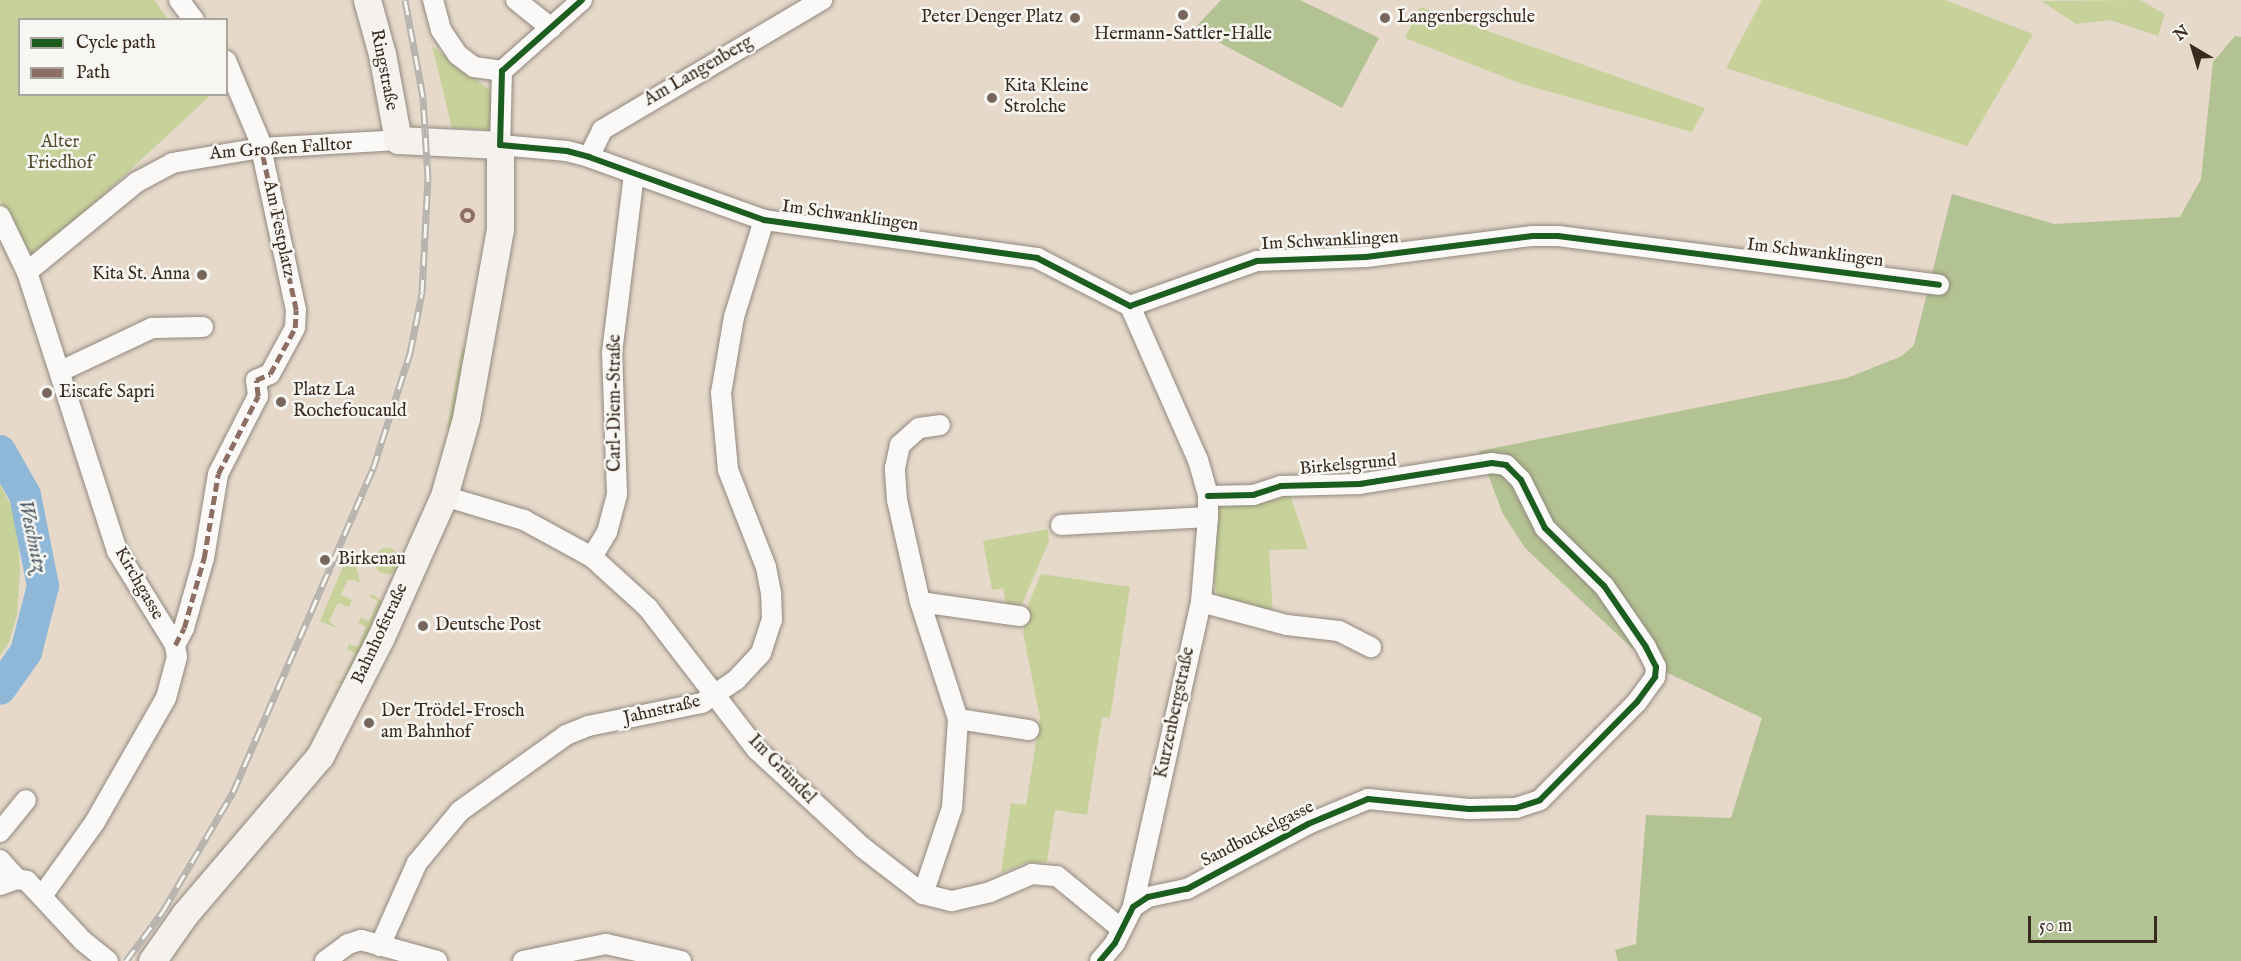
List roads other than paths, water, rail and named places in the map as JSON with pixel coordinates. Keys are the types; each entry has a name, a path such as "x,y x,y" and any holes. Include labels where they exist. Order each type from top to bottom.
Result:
{"main road":[{"name":"Ringstraße","path":"367,0 382,54 398,140"},
{"name":"Am Großen Falltor","path":"398,140 500,145"},
{"name":"Bahnhofstraße","path":"152,961 185,914 314,766 380,639 444,496 466,418 499,235 500,145"}],"street":[{"path":"179,0 192,18"},
{"path":"433,0 441,30 458,55 474,68 502,71"},
{"path":"516,0 551,28"},
{"path":"500,145 502,71 582,0"},
{"name":"Am Langenberg","path":"590,157 602,130 822,0"},
{"name":"Am Festplatz","path":"175,645 184,627 204,558 218,474 258,396 256,380 270,374 295,328 296,310 261,148 228,67"},
{"name":"Am Großen Falltor","path":"27,272 160,168 186,159 261,148 398,140"},
{"name":"Im Schwanklingen","path":"500,145 567,151 590,157 764,220 1038,258 1130,306 1257,261 1366,257 1533,236 1558,236 1940,285"},
{"name":"Carl-Diem-Straße","path":"591,557 607,532 617,494 612,353 634,173"},
{"name":"Kirchgasse","path":"0,216 27,272 61,371 117,551 175,645"},
{"name":"Jahnstraße","path":"380,946 417,863 437,835 460,811 544,749 588,726 685,709 718,696 761,653 772,620 766,567 728,470 721,393 734,317 764,220"},
{"name":"Kurzenbergstraße","path":"1130,306 1198,460 1208,496 1201,602 1133,907"},
{"path":"61,371 152,328 203,327"},
{"path":"922,894 952,808 958,719 920,602 897,500 895,468 900,445 920,428 940,425"},
{"name":"Birkelsgrund","path":"1208,496 1253,495 1281,486 1360,484 1492,463"},
{"name":"Sandbuckelgasse","path":"1133,907 1148,897 1187,889 1308,824 1368,799 1469,809 1516,808 1532,804 1547,795 1637,702 1655,677 1656,668 1647,647 1604,586 1545,528 1521,480 1506,465 1492,463"},
{"name":"Im Gründel","path":"444,496 524,520 591,557 648,608 718,696 757,750 802,795 922,894 952,901 990,892 1032,874 1057,876 1120,928"},
{"path":"1061,525 1208,517"},
{"path":"920,602 1020,616"},
{"path":"1201,602 1287,624 1340,631 1371,647"},
{"path":"42,896 88,834 166,698 176,669 175,645"},
{"path":"958,719 1029,730"},
{"path":"0,832 26,800"},
{"path":"0,860 8,882 27,881 83,941 107,961"},
{"path":"1100,961 1115,943 1120,928 1133,907"},
{"path":"325,961 354,941 437,961"},
{"path":"523,961 606,944 681,961"}],"waterway":[{"name":"Weschnitz","path":"0,451 25,495 43,586 26,652 0,689"}],"railway":[{"path":"126,961 163,911 233,792 373,469 410,353 422,293 428,179 423,97 405,0"}],"place":[{"name":"Hermann-Sattler-Halle","path":"1183,15"},
{"name":"Peter Denger Platz","path":"1075,18"},
{"name":"Langenbergschule","path":"1385,18"},
{"name":"Kita Kleine Strolche","path":"992,98"},
{"name":"Kita St. Anna","path":"202,275"},
{"name":"Eiscafe Sapri","path":"47,393"},
{"name":"Platz La Rochefoucauld","path":"281,402"},
{"name":"Birkenau","path":"325,560"},
{"name":"Deutsche Post","path":"423,626"},
{"name":"Der Trödel-Frosch am Bahnhof","path":"369,723"}],"park label":[{"name":"Alter Friedhof","path":"60,154"}]}
